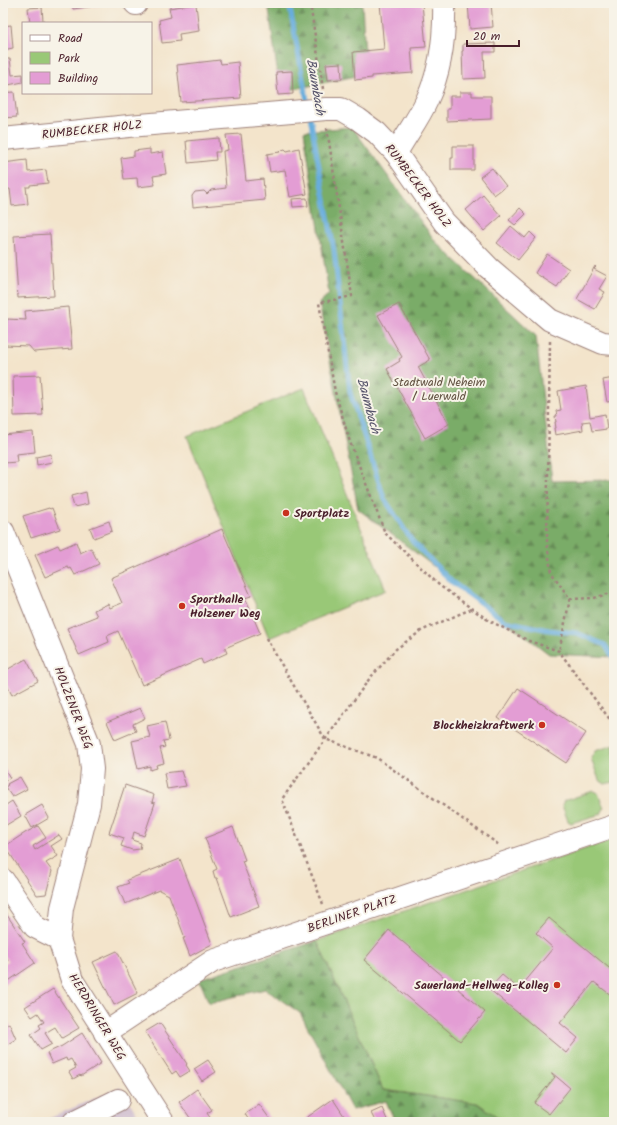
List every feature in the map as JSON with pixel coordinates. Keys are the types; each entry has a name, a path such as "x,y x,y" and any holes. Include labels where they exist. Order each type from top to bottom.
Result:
{"street":[{"path":"396,153 427,100 439,68 445,23 444,3"},
{"name":"RUMBECKER HOLZ","path":"3,139 129,126 324,109 341,109 358,119 376,133 396,153 444,222 489,268 550,320 603,343 614,344"},
{"name":"HOLZENER WEG","path":"3,531 89,744 92,769 89,804 62,908 59,939"},
{"name":"BERLINER PLATZ","path":"105,1033 213,961 614,826"},
{"path":"3,880 35,927 59,939"},
{"name":"HERDRINGER WEG","path":"59,939 72,980 163,1122"},
{"path":"74,1122 118,1100"}],"path":[{"path":"310,3 352,296 319,302 334,392 350,442 385,533 440,586 471,609 488,620 529,641 559,650 614,725"},
{"path":"550,320 547,542 551,572 570,599 559,650"},
{"path":"570,599 594,598 614,592"},
{"path":"330,922 282,799 370,678 396,649 420,631 471,609"},
{"path":"266,638 325,739 377,758 518,858"}],"shaded area":[{"path":"120,1087 142,1122 41,1122"}],"green space":[{"path":"268,3 362,3 366,74 280,92"},
{"name":"Stadtwald Neheim / Luerwald","path":"352,127 436,242 536,336 552,481 614,480 614,657 549,654 358,509 319,303 329,294 304,131"},
{"name":"Sportplatz","path":"304,388 386,590 269,638 187,436"},
{"path":"614,745 614,782 605,784 599,780 591,758 595,751"},
{"path":"593,791 598,793 604,808 601,814 571,823 568,821 562,805 564,801"},
{"path":"614,839 614,1122 505,1122 477,1103 383,1090 317,941"},
{"path":"317,941 383,1090 477,1103 505,1122 395,1122 386,1101 352,1110 300,1013 265,989 209,1003 199,979"}],"building":[{"path":"72,3 110,3 110,4 73,9"},
{"path":"380,3 422,3 426,47 411,48 413,73 372,76 372,78 355,80 353,52 384,49"},
{"path":"468,3 491,3 493,27 470,29"},
{"path":"196,4 199,31 179,34 180,41 162,43 159,20 171,17 169,8"},
{"path":"42,7 43,21 30,22 28,8"},
{"path":"11,25 13,48 3,50 3,26"},
{"path":"495,43 495,52 484,52 485,78 463,79 463,44"},
{"path":"3,59 10,59 12,75 22,74 22,82 3,86"},
{"path":"220,60 221,64 238,62 241,98 181,102 177,65"},
{"path":"341,63 342,79 328,80 326,64"},
{"path":"292,71 293,94 278,95 276,72"},
{"path":"14,92 17,117 3,118 3,93"},
{"path":"460,92 472,92 472,96 491,96 491,119 447,121 447,109 450,109 450,96 460,96"},
{"path":"241,134 246,181 263,179 265,200 193,207 192,196 195,192 204,191 207,194 211,190 226,188 223,151 228,150 226,135"},
{"path":"219,138 220,152 215,152 216,160 188,163 186,141"},
{"path":"453,146 474,146 474,170 451,170"},
{"path":"299,148 307,194 290,197 285,170 270,172 267,154 280,152 285,149 287,151"},
{"path":"150,149 150,154 163,152 166,174 153,176 155,185 138,187 137,178 124,179 121,158 134,156 134,151"},
{"path":"27,160 28,172 46,170 48,183 30,185 30,187 26,187 28,204 12,206 10,189 5,189 3,163"},
{"path":"492,168 506,186 494,195 480,177"},
{"path":"483,195 501,216 484,231 466,210"},
{"path":"307,198 308,206 293,207 292,199"},
{"path":"520,208 526,214 515,225 509,220"},
{"path":"511,226 525,238 530,232 536,238 518,260 497,243"},
{"path":"50,234 54,296 18,298 14,236"},
{"path":"547,254 569,269 557,287 535,273"},
{"path":"595,266 596,267 594,269 607,276 599,289 605,292 595,309 577,299"},
{"path":"399,304 430,360 418,367 449,424 425,438 387,369 400,361 399,359 402,357 378,315"},
{"path":"68,307 72,349 34,352 29,346 5,345 7,319 26,320 25,311"},
{"path":"40,375 43,415 14,416 13,376"},
{"path":"614,378 614,401 607,402 603,380"},
{"path":"586,386 590,417 605,414 607,429 592,431 590,421 582,422 583,430 555,435 554,428 556,428 556,411 561,410 558,391"},
{"path":"33,432 35,452 16,454 17,462 4,463 3,435"},
{"path":"51,454 52,462 37,465 36,457"},
{"path":"86,492 88,504 74,507 71,496"},
{"path":"52,508 60,529 31,538 23,516"},
{"path":"109,521 112,531 94,538 90,528"},
{"name":"Sporthalle Holzener Weg","path":"222,529 251,596 245,598 260,633 225,648 227,653 203,664 201,659 142,685 118,631 107,636 109,642 79,655 67,628 97,616 94,610 108,604 110,608 122,603 111,578"},
{"path":"76,542 80,553 91,548 99,564 75,575 71,568 69,569 68,567 45,577 35,555 58,545 60,549"},
{"path":"26,659 38,681 12,695 3,678 3,672"},
{"name":"Blockheizkraftwerk","path":"518,688 586,733 566,763 498,718"},
{"path":"140,708 145,718 133,724 136,731 115,740 107,722"},
{"path":"165,722 169,740 163,741 165,747 160,748 164,763 156,765 157,768 150,770 150,766 138,769 132,741 150,737 147,726"},
{"path":"3,766 10,778 3,782"},
{"path":"181,771 186,786 167,789 164,773"},
{"path":"20,777 27,789 12,797 5,787 8,785 7,784"},
{"path":"125,785 154,795 152,802 155,803 144,836 134,832 132,840 141,843 140,849 132,850 121,846 124,838 109,833"},
{"path":"12,801 21,816 3,827 3,807"},
{"path":"42,805 49,818 32,828 25,815"},
{"path":"38,826 46,838 33,846 35,850 59,835 62,839 51,846 58,856 46,863 52,871 46,894 37,895 5,846"},
{"path":"233,827 245,860 242,861 259,906 231,917 217,878 215,878 213,871 217,869 205,838"},
{"path":"180,859 212,944 190,956 169,895 159,890 125,904 118,887 129,883 127,880"},
{"path":"3,909 25,942 22,943 35,963 4,984 3,964 8,961 3,953"},
{"name":"Sauerland-Hellweg-Kolleg","path":"549,918 614,972 614,993 612,996 594,982 560,1023 578,1038 566,1053 489,989 502,975 519,989 553,948 536,933"},
{"path":"389,930 485,1012 460,1041 364,960"},
{"path":"117,951 138,993 114,1005 93,962"},
{"path":"53,989 79,1028 62,1038 55,1027 45,1033 52,1044 41,1050 31,1035 41,1028 39,1025 44,1022 38,1013 32,1017 25,1007"},
{"path":"9,1023 16,1039 6,1045 3,1039 3,1027"},
{"path":"160,1023 190,1071 180,1077 176,1071 172,1074 145,1032"},
{"path":"82,1033 101,1063 81,1076 80,1075 73,1079 69,1072 76,1068 71,1059 67,1061 66,1058 52,1064 47,1053 62,1046"},
{"path":"208,1060 216,1072 202,1081 194,1069"},
{"path":"552,1073 570,1088 549,1114 534,1103 555,1077"},
{"path":"197,1089 212,1110 207,1113 213,1122 193,1122 179,1102"},
{"path":"333,1099 348,1122 308,1122 306,1118"},
{"path":"259,1104 272,1122 250,1122 245,1114"},
{"path":"382,1108 388,1122 372,1122 375,1121 371,1113"},
{"path":"276,1119 279,1122 272,1122"}],"waterway":[{"name":"Baumbach","path":"289,3 308,106"},
{"name":"Baumbach","path":"310,116 334,250 350,392 384,498 412,541 452,582 505,621 549,630 577,633 605,645 614,659"}],"place":[{"name":"Sportplatz","path":"286,513"},
{"name":"Sporthalle Holzener Weg","path":"182,606"},
{"name":"Blockheizkraftwerk","path":"542,725"},
{"name":"Sauerland-Hellweg-Kolleg","path":"557,985"}]}
